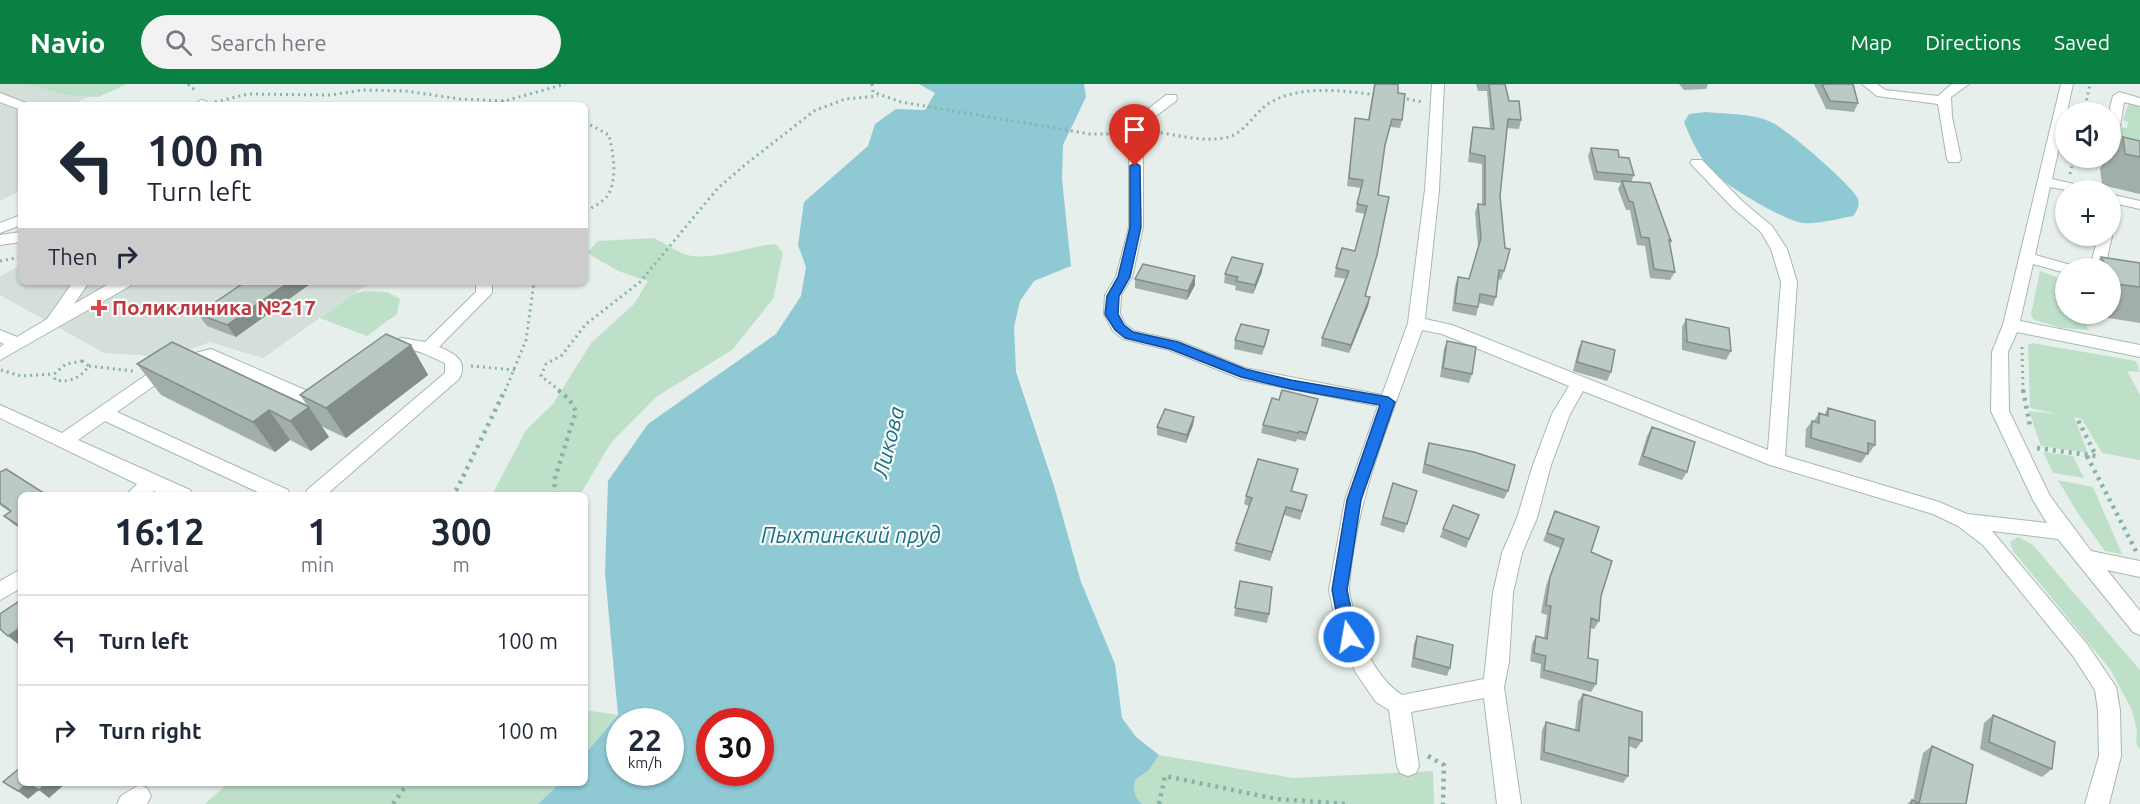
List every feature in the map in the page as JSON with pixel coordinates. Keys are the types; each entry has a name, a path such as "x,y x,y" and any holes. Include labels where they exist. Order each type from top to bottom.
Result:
{"street":[{"path":"1438,84 1439,104 1432,190 1416,323 1354,500 1339,590 1349,637 1365,667 1384,695 1399,705 1493,687"},
{"path":"1868,84 1882,93 1944,101"},
{"path":"1954,159 1944,96 1953,87 1963,84"},
{"path":"2065,102 2067,84"},
{"path":"2118,102 2119,96 2140,102"},
{"path":"0,97 18,105"},
{"path":"1171,98 1144,119 1136,133 1136,227 1124,277 1113,296 1112,314 1119,327 1129,335 1173,345 1241,373 1388,402"},
{"path":"2055,141 2043,181 2011,325 2000,352 2000,411 2043,500 2064,532 2140,626"},
{"path":"1697,164 1738,205 1767,229 1779,249 1789,282 1776,460"},
{"path":"2043,181 2055,184"},
{"path":"2121,201 2140,205"},
{"path":"0,229 18,220"},
{"path":"0,240 18,237"},
{"path":"2026,256 2055,265"},
{"path":"52,324 79,285"},
{"path":"0,354 119,285"},
{"path":"428,349 484,293 484,285"},
{"path":"1416,323 1446,328 1776,460 1939,509 1965,521 1990,540 2079,650 2105,687 2109,710 2110,756 2097,804"},
{"path":"2011,325 2140,351"},
{"path":"0,334 17,344"},
{"path":"317,492 453,375 453,360 411,344 388,345 373,355"},
{"path":"65,440 174,363 211,355 314,401 332,388"},
{"path":"1509,804 1493,687 1498,662 1503,593 1512,553 1527,519 1542,465 1561,414 1579,383"},
{"path":"0,411 175,492"},
{"path":"103,413 274,492"},
{"path":"139,492 152,483"},
{"path":"1965,521 2064,532"},
{"path":"2085,558 2140,569"},
{"path":"0,592 18,579"},
{"path":"1399,705 1408,766"}],"path":[{"path":"213,102 248,94 331,95 363,90 405,91 460,99 505,100 565,84"},
{"path":"872,84 873,92 879,96 901,102 1070,131 1090,134 1152,132 1219,139 1240,132 1268,104 1305,87 1385,96"},
{"path":"2086,102 2090,84"},
{"path":"554,492 555,478 576,411 569,399 541,376 546,363 562,355 586,324 640,282 718,188 746,164 814,111 845,99 879,96"},
{"path":"1396,98 1439,104"},
{"path":"588,124 609,135 614,163 612,183 607,196 588,210"},
{"path":"0,261 18,258"},
{"path":"452,492 457,489 515,370 526,340 534,285"},
{"path":"2031,329 2023,344 2021,363 2025,411 2031,429"},
{"path":"0,370 21,376 54,374 60,367 77,361 86,362 89,366 159,374"},
{"path":"453,364 515,370"},
{"path":"54,374 55,380 69,381 80,377 89,366"},
{"path":"2037,448 2096,456 2077,418"},
{"path":"2034,439 2042,459"},
{"path":"2087,456 2140,559"},
{"path":"1404,741 1444,765 1443,804"},
{"path":"1159,804 1165,776 1276,799 1347,804"},
{"path":"393,804 406,786"}],"shaded area":[{"path":"0,84 117,84 78,102 18,102 18,192 0,201"},
{"path":"18,267 18,285 367,285 263,358 210,342 170,357 104,353 0,295 0,276"}],"green space":[{"path":"29,84 127,84 98,97 65,95"},
{"path":"2140,104 2140,154 2121,145 2121,127 2127,128 2128,122 2123,120 2128,105"},
{"path":"654,238 692,256 713,256 776,244 783,253 773,299 732,350 656,397 610,444 582,492 494,492 526,430 553,404 591,343 634,304 648,281 618,271 588,254 598,241"},
{"path":"2040,271 2055,276 2055,324 2086,324 2089,330 2062,328 2034,320 2031,315"},
{"path":"365,291 387,292 400,299 397,314 367,336 320,318 354,294"},
{"path":"2032,343 2136,361 2140,372 2127,371 2140,395 2140,460 2102,453 2082,419 2074,417 2088,453 2041,446 2029,411 2058,414 2030,408 2028,345"},
{"path":"2043,452 2073,456 2084,478 2053,473"},
{"path":"2058,480 2093,487 2122,554 2105,551 2079,515"},
{"path":"2018,537 2032,544 2140,670 2140,750 2136,743 2137,732 2132,710 2110,669 2013,551 2010,542"},
{"path":"588,710 606,713 606,729 588,750"},
{"path":"1159,755 1293,778 1433,771 1434,804 1142,804 1134,793 1135,780 1149,770"},
{"path":"225,786 557,786 538,804 205,804"}],"water":[{"name":"Пыхтинский пруд","path":"919,84 1084,84 1086,97 1063,145 1062,179 1071,266 1034,281 1020,301 1014,327 1016,372 1054,486 1081,582 1115,664 1122,718 1136,737 1159,755 1149,770 1135,780 1135,793 1142,804 538,804 557,786 588,786 588,750 606,729 606,786 684,786 684,708 617,708 605,573 608,481 648,424 776,334 801,296 806,267 798,245 804,202 868,146 875,124 896,109 925,110 935,93"},
{"path":"1706,112 1756,117 1779,126 1818,158 1853,192 1859,202 1856,212 1853,216 1803,223 1757,203 1731,186 1704,162 1684,122 1689,114"}],"building":[{"path":"1375,84 1398,84 1398,93 1405,94 1402,120 1392,119 1385,145 1378,195 1389,197 1377,255 1365,296 1370,297 1351,345 1322,338 1349,271 1336,268 1342,248 1355,251 1367,206 1357,204 1363,180 1349,178 1355,118 1369,120"},
{"path":"1489,84 1505,84 1509,101 1519,101 1521,120 1508,119 1500,196 1505,248 1510,249 1504,271 1499,270 1496,297 1480,294 1478,307 1455,303 1458,277 1469,279 1481,238 1478,204 1485,205 1485,156 1470,153 1473,127 1494,129"},
{"path":"1822,84 1853,84 1858,103 1830,101"},
{"path":"2123,137 2140,141 2140,157 2125,154"},
{"path":"1591,148 1618,150 1619,157 1629,158 1634,175 1597,172"},
{"path":"1622,181 1650,183 1671,241 1669,240 1675,272 1654,269 1649,238 1641,237 1633,202 1629,201"},
{"path":"1232,257 1263,264 1255,285 1236,281 1238,277 1225,274"},
{"path":"2121,260 2140,263 2140,287 2121,285"},
{"path":"1143,264 1195,276 1188,291 1135,279"},
{"path":"241,285 285,285 227,325 198,314"},
{"path":"1686,319 1729,328 1731,351 1687,342"},
{"path":"1241,324 1269,330 1264,347 1235,340"},
{"path":"386,334 411,345 326,408 300,395"},
{"path":"1447,341 1476,347 1472,374 1443,368"},
{"path":"1582,341 1615,350 1611,372 1577,362"},
{"path":"172,342 309,407 290,421 269,410 253,422 137,364"},
{"path":"1282,390 1318,399 1307,433 1263,425 1272,398 1279,400"},
{"path":"1828,408 1875,421 1875,445 1868,443 1868,454 1811,438 1812,421 1819,423 1819,413 1828,416"},
{"path":"1165,409 1194,417 1187,435 1157,427"},
{"path":"1652,427 1695,442 1687,472 1643,456"},
{"path":"1429,443 1474,452 1515,465 1508,491 1425,464"},
{"path":"1258,459 1298,469 1291,491 1307,495 1302,511 1286,507 1272,552 1236,543 1252,498 1246,496"},
{"path":"6,469 42,492 18,492 18,525 4,516 11,511 0,503 0,472"},
{"path":"1393,483 1417,491 1407,524 1383,517"},
{"path":"1453,505 1479,515 1469,539 1443,529"},
{"path":"1555,511 1599,527 1591,552 1612,561 1601,596 1599,621 1591,618 1588,658 1598,660 1596,684 1544,670 1546,656 1534,653 1536,636 1547,639 1551,606 1546,605 1550,577 1564,539 1547,533"},
{"path":"1240,581 1272,587 1269,614 1235,608"},
{"path":"18,602 18,629 8,636 0,629 0,614"},
{"path":"1417,636 1453,645 1450,668 1414,658"},
{"path":"1583,694 1642,712 1642,741 1629,737 1628,776 1544,752 1546,722 1579,731"},
{"path":"1993,715 2055,742 2052,769 1989,742"},
{"path":"1932,746 1973,765 1966,804 1919,804"},
{"path":"18,770 18,786 24,786 18,791 3,782"}],"place":[{"name":"Поликлиника №217","path":"99,308"}],"route":[{"path":"1135,166 1136,227 1124,277 1113,296 1112,314 1119,327 1129,335 1173,345 1241,373 1388,402 1354,500 1339,590 1349,637"}],"water label":[{"name":"Ликова","path":"888,442"}]}
